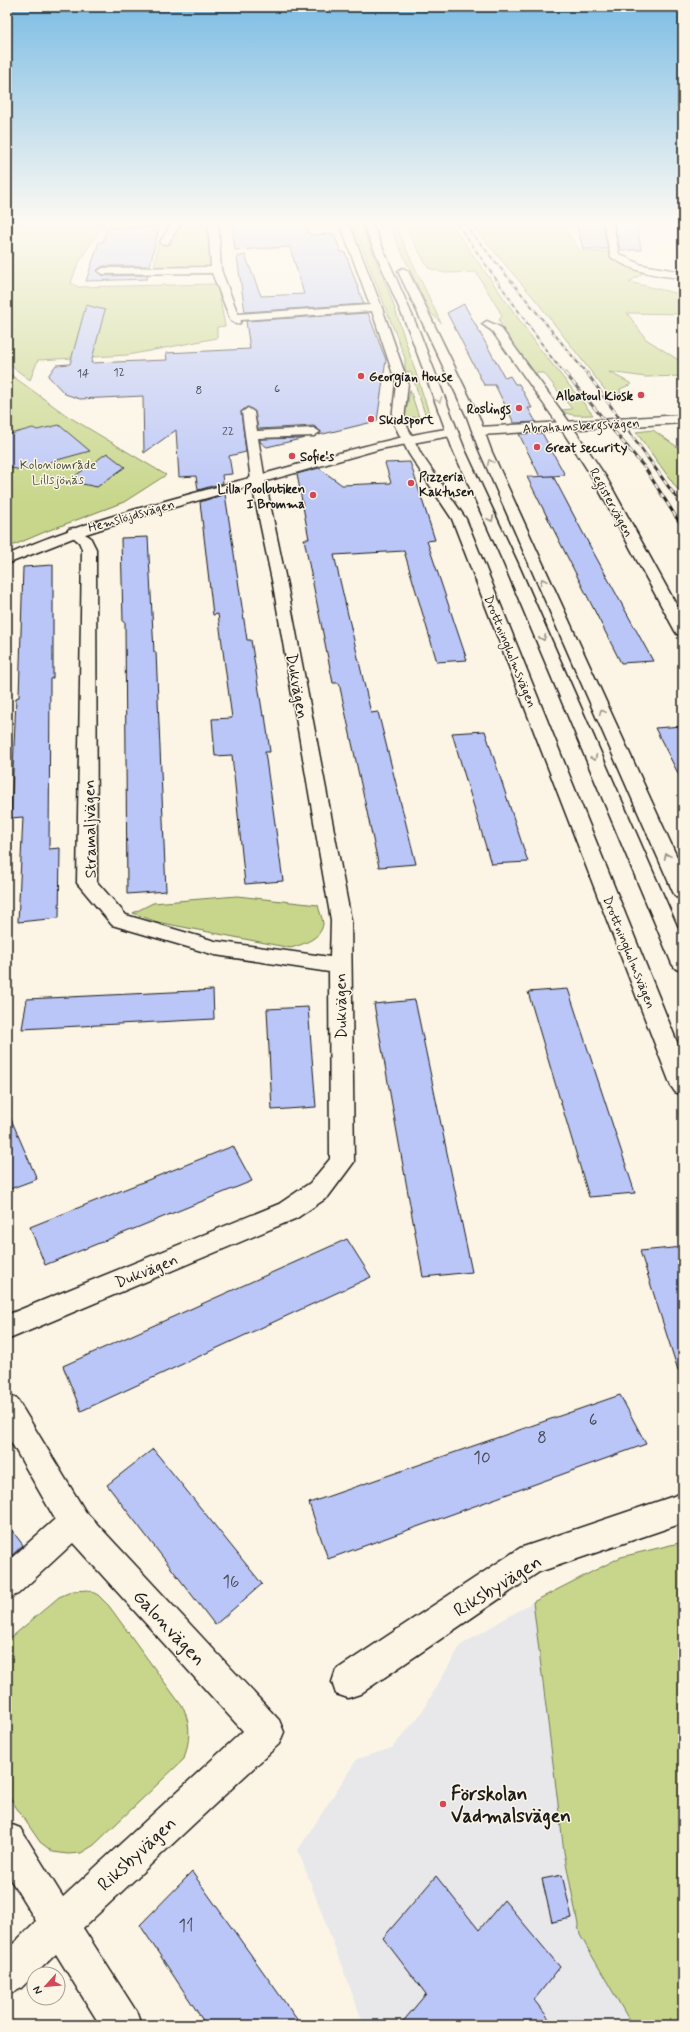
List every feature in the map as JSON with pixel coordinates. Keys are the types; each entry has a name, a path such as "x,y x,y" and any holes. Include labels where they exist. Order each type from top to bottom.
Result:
{"street":[{"path":"234,316 235,319 276,316"},
{"name":"Drottningholmsvägen","path":"380,316 402,383 398,420 406,438 459,519 683,1086"},
{"path":"407,316 452,432 514,571 683,964"},
{"path":"424,316 479,431 485,450 542,580 683,892"},
{"name":"Registervägen","path":"487,324 496,329 566,426 599,477 683,631"},
{"path":"248,412 258,480"},
{"name":"Abrahamsbergsvägen","path":"452,432 683,419"},
{"path":"252,436 314,432"},
{"name":"Hemslöjdsvägen","path":"7,560 74,532 116,518 406,438 452,432"},
{"name":"Dukvägen","path":"7,1328 288,1212 318,1190 342,1162 341,920 280,585 258,480"},
{"name":"Stramaljvägen","path":"74,532 85,540 89,549 87,883 119,920 216,948 340,966"},
{"name":"Galonvägen","path":"7,1408 74,1522 267,1732"},
{"name":"Riksbyvägen","path":"348,1682 531,1559 683,1508"},
{"path":"7,1583 74,1522"},
{"name":"Riksbyvägen","path":"7,1976 59,1925 267,1732"},
{"path":"7,1841 122,2025"}],"shaded area":[{"name":"Förskolan Vadmalsvägen","path":"533,1602 564,1852 580,1935 632,2025 364,2025 298,1850 357,1759 392,1748 420,1715 461,1645"}],"green space":[{"path":"7,316 223,316 225,326 217,327 217,338 128,355 38,360 30,380 7,363"},
{"path":"389,316 397,316 430,416 426,417 411,372 405,371 405,358"},
{"path":"434,316 438,316 441,323"},
{"path":"502,316 516,316 540,349 593,415 572,415 561,410 572,409 544,373 534,373 503,329 499,320"},
{"path":"548,316 629,316 646,339 683,363 683,376 646,377 609,372 632,384 620,389 621,394 609,395"},
{"name":"Koloniområde Lillsjönäs","path":"7,372 66,415 166,475 124,502 7,548"},
{"path":"410,390 419,417 402,418 402,408 407,407"},
{"path":"653,430 683,451 683,497 636,432"},
{"path":"237,896 318,905 323,922 322,929 319,934 311,940 291,948 157,922 133,913 153,903"},
{"path":"683,1542 683,2025 632,2025 580,1935 564,1852 533,1602 621,1557"},
{"path":"88,1590 98,1595 109,1606 184,1709 188,1722 189,1734 184,1759 94,1845 81,1853 68,1854 53,1852 40,1842 7,1794 7,1641 59,1597 73,1591"}],"building":[{"path":"83,316 103,316 91,363 167,360 166,353 250,349 246,321 325,316 369,316 386,360 377,421 319,435 321,432 314,426 258,429 255,412 247,407 241,412 246,452 229,456 232,474 222,475 223,483 198,490 196,476 179,477 176,430 144,453 143,396 80,399 65,394 48,376 56,365 70,364"},
{"path":"448,316 471,316 505,378 510,376 515,384 519,384 532,408 528,408 536,422 514,423 495,385 484,385"},
{"path":"59,425 90,451 21,470 7,467 7,435 33,428 37,430"},
{"path":"542,433 565,475 540,477 519,434"},
{"path":"305,438 267,447 260,442 260,439"},
{"path":"107,453 125,467 97,487 68,481"},
{"path":"410,462 435,540 427,541 467,660 437,662 404,551 334,555 371,713 378,712 416,864 379,867 339,683 333,683 304,539 309,539 297,474 319,468 342,485 391,483 385,463"},
{"path":"553,476 653,661 621,663 527,477"},
{"path":"225,494 247,640 251,640 263,716 265,715 270,752 265,752 283,881 245,884 232,755 215,756 212,719 232,718 218,614 213,615 200,502"},
{"path":"148,537 154,652 156,652 166,891 127,894 125,622 123,622 121,538"},
{"path":"53,565 53,678 50,679 49,849 60,848 59,918 18,922 23,817 11,818 16,698 19,697 23,567"},
{"path":"683,726 683,783 655,728"},
{"path":"485,731 528,862 491,864 452,733"},
{"path":"568,989 635,1193 589,1197 528,992"},
{"path":"213,990 214,1019 22,1029 27,999"},
{"path":"415,1000 472,1272 423,1277 374,1004"},
{"path":"308,1007 316,1107 272,1110 267,1009"},
{"path":"7,1110 37,1179 7,1190"},
{"path":"233,1146 252,1181 45,1265 30,1227"},
{"path":"347,1239 371,1277 81,1411 63,1366"},
{"path":"683,1247 683,1369 678,1370 640,1251"},
{"path":"620,1395 646,1444 328,1559 309,1503"},
{"path":"153,1449 262,1584 215,1625 107,1485"},
{"path":"7,1524 23,1545 7,1560"},
{"path":"192,1872 301,2025 206,2025 140,1925"},
{"path":"562,1875 572,1918 552,1922 542,1879"},
{"path":"436,1876 479,1930 504,1900 560,1967 534,2000 554,2025 400,2025 426,1994 383,1938"}],"railway":[{"path":"522,316 565,374"},
{"path":"539,316 587,374"},
{"path":"565,373 645,468 683,528"},
{"path":"587,373 683,507"}],"place":[{"name":"Georgian House","path":"361,376"},
{"name":"Albatoul Kiosk","path":"641,395"},
{"name":"Roslings","path":"519,408"},
{"name":"Skidsport","path":"371,419"},
{"name":"Great security","path":"537,447"},
{"name":"Sofie's","path":"292,456"},
{"name":"Pizzeria Kaktusen","path":"411,483"},
{"name":"Lilla Poolbutiken I Bromma","path":"313,495"},
{"name":"Förskolan Vadmalsvägen","path":"443,1804"}]}
